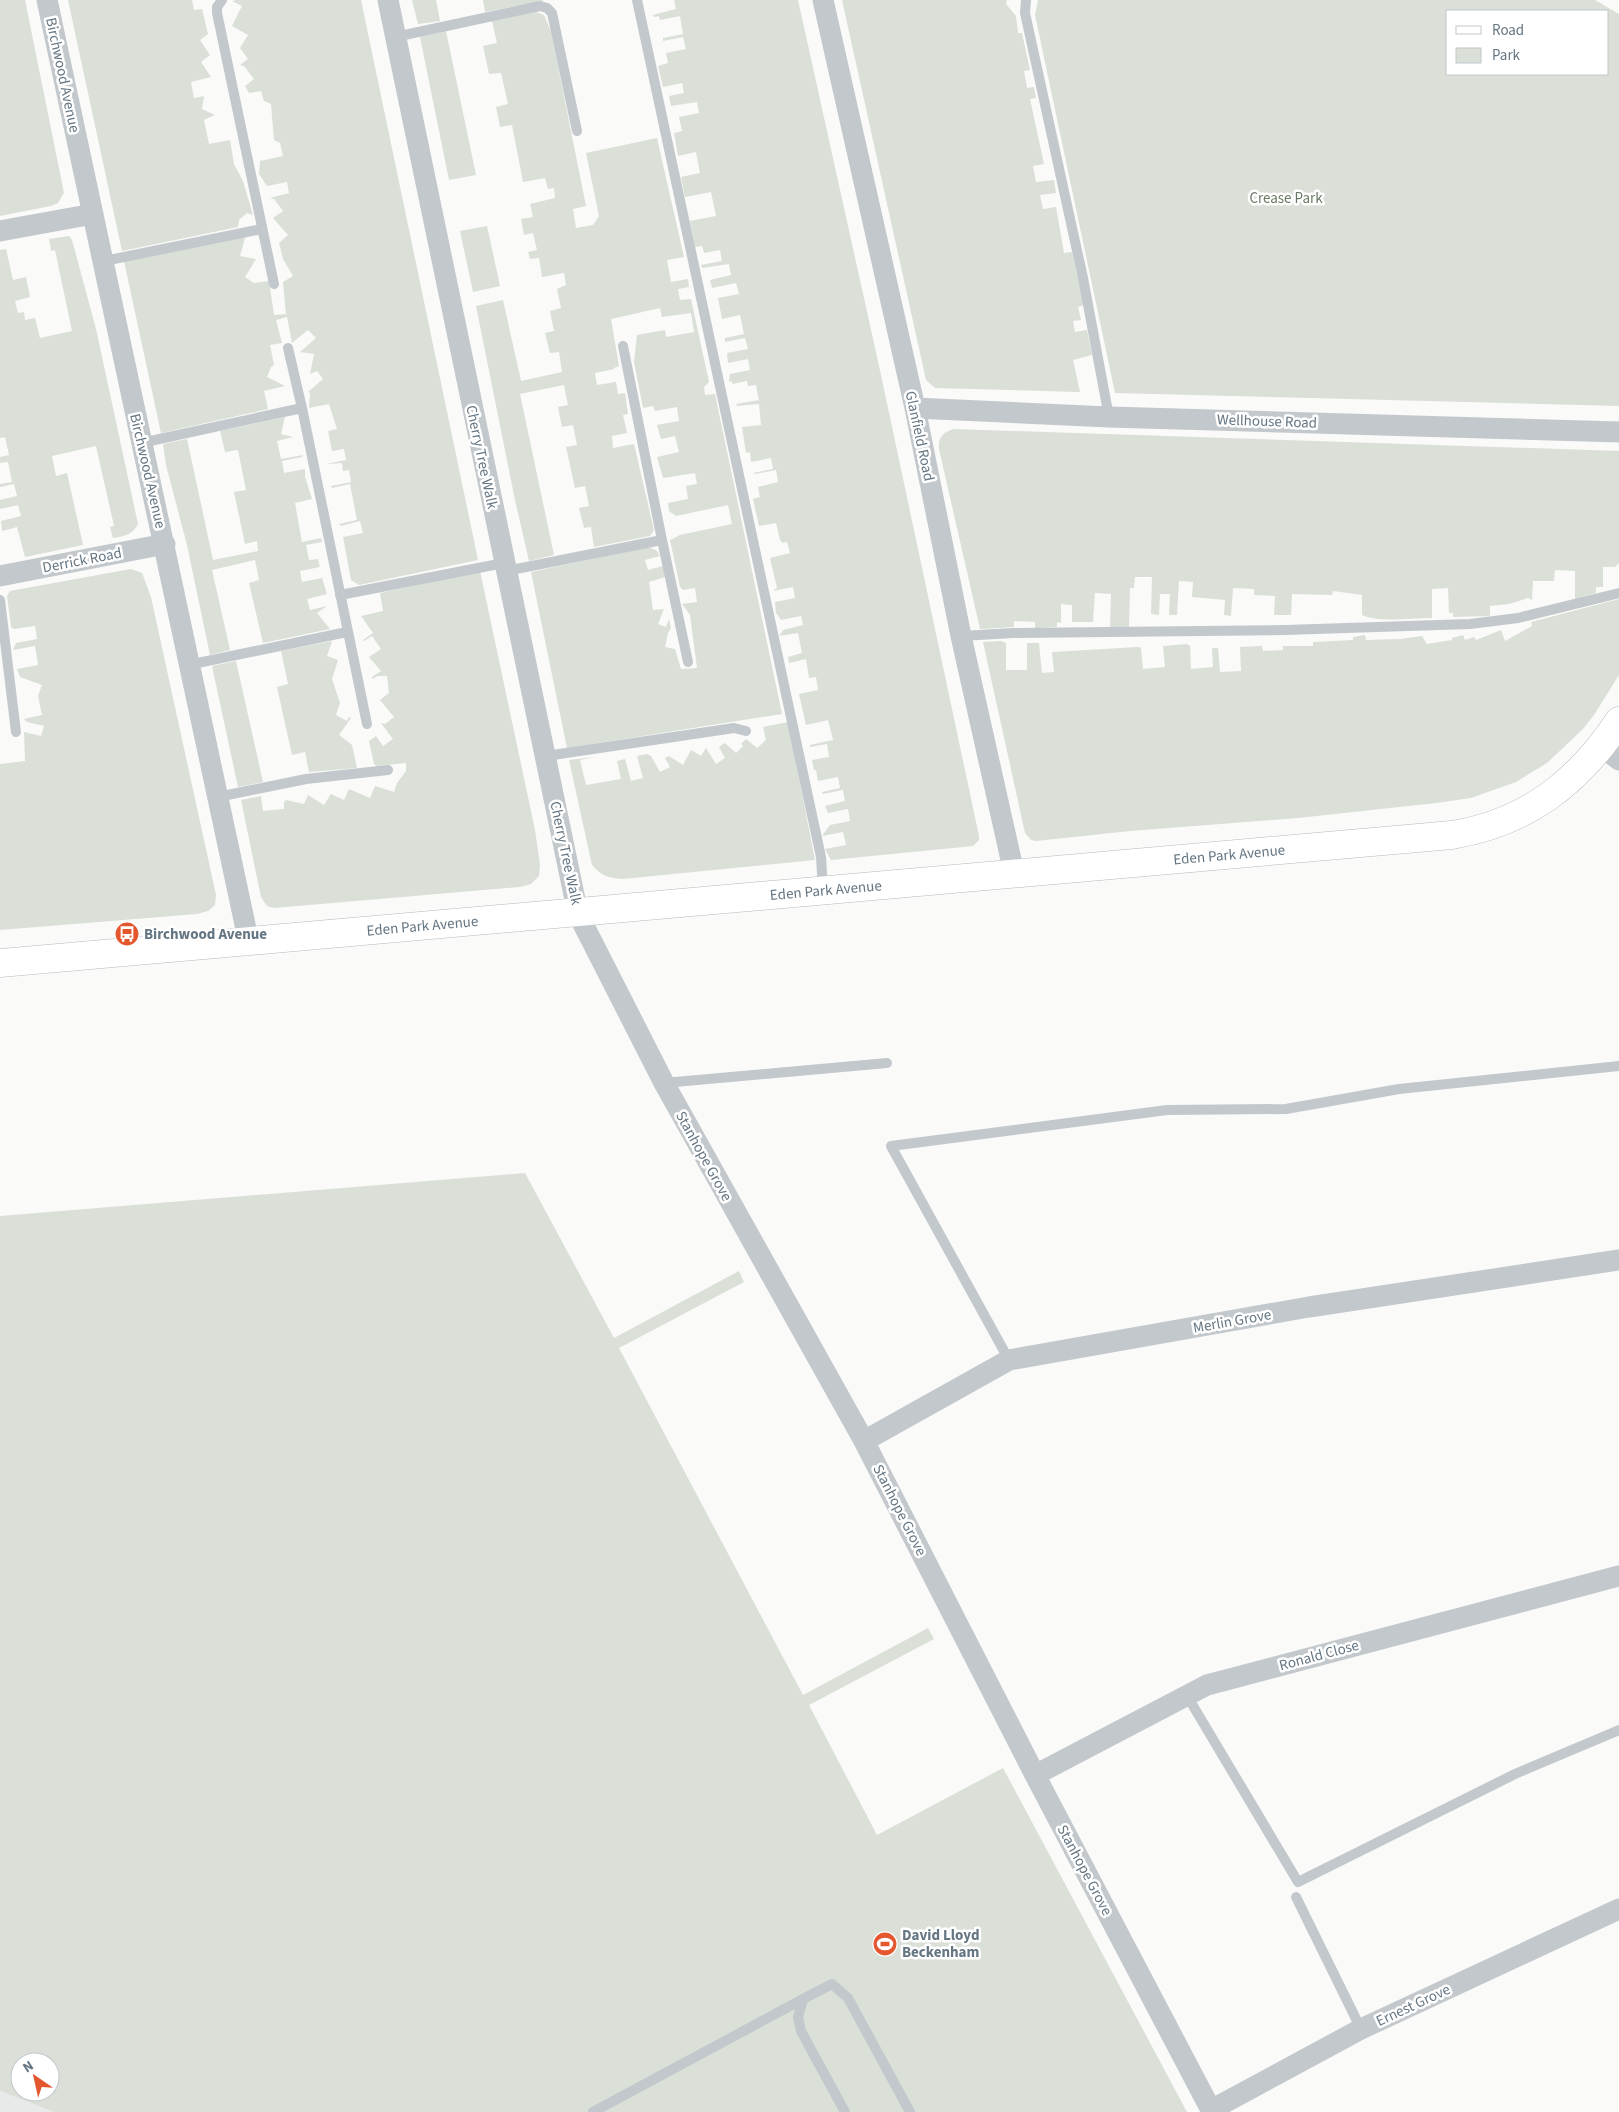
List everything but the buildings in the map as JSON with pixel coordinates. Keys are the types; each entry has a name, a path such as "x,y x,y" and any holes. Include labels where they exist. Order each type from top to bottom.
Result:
{"street":[{"name":"Birchwood Avenue","path":"47,0 249,943"},
{"name":"Cherry Tree Walk","path":"388,0 578,914"},
{"name":"Glanfield Road","path":"823,0 915,408 961,636 1014,873"},
{"path":"0,231 94,214"},
{"name":"Wellhouse Road","path":"915,408 1108,417 1619,432"},
{"name":"Derrick Road","path":"0,576 165,544"},
{"name":"Eden Park Avenue","path":"0,963 578,914 1014,873 1405,840 1469,832 1510,818 1546,799 1573,778 1610,754 1619,721"},
{"name":"Stanhope Grove","path":"578,914 664,1083 864,1441 1035,1775 1212,2111"},
{"name":"Merlin Grove","path":"864,1441 1009,1360 1309,1307 1619,1260"},
{"name":"Ronald Close","path":"1035,1775 1186,1694 1207,1685 1619,1576"},
{"name":"Ernest Grove","path":"1212,2111 1361,2030 1619,1909"}],"lane":[{"path":"222,0 217,7 217,13 274,284"},
{"path":"637,0 821,857 824,892"},
{"path":"1026,0 1025,14 1083,278 1108,417"},
{"path":"395,37 540,6 547,8 552,13 577,131"},
{"path":"104,261 262,229"},
{"path":"623,346 688,662"},
{"path":"288,348 367,724"},
{"path":"141,444 302,408"},
{"path":"340,595 662,540"},
{"path":"961,636 1013,633 1285,630 1470,624 1518,618 1619,593"},
{"path":"0,600 16,732"},
{"path":"188,665 347,632"},
{"path":"546,756 734,728 746,731"},
{"path":"218,797 306,779 388,770"},
{"path":"664,1083 887,1063"},
{"path":"1009,1360 891,1146 1167,1110 1286,1109 1399,1088 1619,1066"},
{"path":"1186,1694 1298,1882 1515,1774 1619,1730"},
{"path":"1296,1897 1361,2030"},
{"path":"593,2112 832,1984 848,1998 910,2112"},
{"path":"803,1999 798,2017 802,2031 845,2112"}],"shaded area":[{"path":"0,2091 10,2095 10,2102 28,2102 54,2112 0,2112"}],"green space":[{"path":"0,0 25,0 64,193 58,203 51,206 0,216"},
{"path":"68,0 192,0 194,10 202,9 208,34 200,40 210,55 201,62 211,77 191,82 194,98 204,96 202,109 215,115 204,120 209,144 230,140 234,164 243,181 253,215 247,213 239,220 238,227 122,251"},
{"path":"361,0 478,560 359,585 351,580 343,537 363,533 360,521 341,526 339,524 357,520 350,484 332,488 331,486 351,482 349,470 343,471 342,463 326,464 346,460 344,449 332,451 328,431 337,429 329,404 309,408 310,393 308,392 323,379 317,371 310,374 314,354 300,352 316,338 308,330 292,343 287,317 276,320 282,343 270,345 274,365 271,367 267,377 285,386 264,391 268,409 161,433 124,261 239,237 245,238 240,256 256,259 245,277 254,283 269,281 274,315 286,314 283,282 293,276 283,259 279,243 288,235 273,218 283,211 274,199 270,198 289,193 287,182 267,186 259,174 260,161 283,156 280,143 274,140 271,104 264,101 261,91 249,93 245,86 254,79 244,66 240,65 248,59 240,48 248,35 232,26 242,6 232,1"},
{"path":"412,0 436,0 440,21 418,24"},
{"path":"483,0 543,0 543,1 485,12"},
{"path":"674,0 798,0 881,375 979,836 979,840 973,846 831,860 825,849 846,845 843,832 822,836 830,825 850,821 848,809 828,813 825,806 845,801 843,790 823,794 822,792 840,788 838,777 818,781 816,770 814,770 812,760 829,757 827,744 810,747 810,745 833,740 828,720 806,725 799,694 818,690 816,677 809,678 806,659 789,663 788,657 802,653 798,633 779,636 783,630 803,625 801,616 781,620 776,613 775,602 795,598 793,587 773,591 777,588 770,558 790,553 787,542 783,543 780,540 776,523 759,526 753,499 760,497 758,487 778,482 776,470 753,473 773,469 771,458 751,462 750,452 746,453 742,427 761,425 759,404 737,406 736,404 759,400 756,385 748,386 747,381 732,384 732,381 729,382 730,374 750,370 748,359 728,363 727,353 748,349 745,338 725,342 725,338 744,334 740,315 722,319 718,298 739,294 736,283 712,288 710,280 731,275 729,264 702,268 701,265 722,261 720,250 704,253 702,246 695,247 690,221 716,216 711,192 685,197 681,177 700,173 696,152 678,156 674,133 682,131 679,117 699,113 697,102 671,106 669,96 684,93 682,83 663,87 658,66 668,63 666,53 686,49 683,37 663,41 663,38 683,34 680,16 660,20 659,16 654,17 653,15 676,9"},
{"path":"842,0 1007,0 1006,4 1016,16 1018,33 1022,33 1030,70 1024,71 1027,88 1034,87 1036,98 1030,99 1044,164 1033,166 1036,182 1054,180 1056,193 1040,195 1043,209 1056,207 1064,253 1072,252 1084,305 1078,307 1081,320 1073,321 1075,332 1087,330 1092,355 1073,360 1080,392 935,388 926,380"},
{"name":"Crease Park","path":"1038,0 1595,0 1619,14 1619,406 1115,393 1035,15"},
{"path":"536,12 544,15 551,32 586,206 573,209 576,228 593,225 599,216 586,153 657,138 684,257 667,260 671,282 688,279 689,287 678,289 680,300 691,299 709,382 704,387 705,395 715,394 782,714 567,748 531,572 648,547 656,550 660,556 645,560 648,570 663,566 665,577 649,582 653,610 664,609 658,624 666,627 669,619 671,628 665,647 675,649 681,669 697,668 690,615 682,604 697,602 695,588 683,590 680,587 670,540 680,535 732,524 728,505 676,516 669,511 668,503 688,499 686,486 697,484 695,473 663,478 657,457 679,452 675,436 661,439 657,425 679,421 677,407 655,411 653,406 643,408 634,362 637,335 665,330 666,337 694,332 691,313 662,317 660,308 611,319 619,366 595,373 597,385 616,382 618,394 625,393 628,414 623,415 627,433 612,436 613,448 634,444 654,530 650,536 594,547 591,527 584,528 579,508 589,506 585,486 575,488 566,447 577,445 573,425 562,427 558,407 568,405 564,385 520,394 554,555 529,561 476,306 503,300 521,381 562,372 559,352 550,353 545,333 554,331 550,311 561,308 557,289 566,285 564,273 542,277 539,258 530,259 528,252 537,250 533,233 524,235 521,219 533,217 530,204 555,198 554,188 548,189 545,178 523,182 512,125 500,127 496,107 508,104 501,73 489,74 483,46 497,43 492,21"},
{"path":"446,31 476,175 449,180 420,37"},
{"path":"487,226 500,286 473,292 460,231"},
{"path":"69,236 72,240 96,329 138,524 128,534 113,538 110,527 114,526 96,446 52,456 56,476 67,473 83,545 25,557 17,527 2,531 1,521 21,516 18,505 0,509 0,500 17,496 14,484 0,487 0,484 12,482 8,462 0,463 0,457 9,455 5,437 0,438 0,250 6,249 13,280 26,277 30,297 15,301 18,313 24,312 25,320 35,318 40,338 72,331 55,250 51,251 49,239"},
{"path":"285,417 281,434 293,437 277,441 281,459 303,455 302,457 282,461 284,473 305,469 305,477 312,499 295,503 302,542 321,538 322,542 306,545 309,560 318,559 320,567 300,571 302,582 322,578 327,594 307,599 310,610 327,606 317,613 330,629 263,643 249,583 259,580 255,560 212,570 230,650 210,655 187,545 166,465 163,444 187,439 213,560 258,551 257,541 245,544 234,492 246,490 238,450 225,452 220,431"},
{"path":"953,429 1619,451 1619,563 1615,567 1603,567 1603,587 1596,587 1596,593 1575,599 1575,571 1555,570 1554,581 1533,581 1532,600 1528,598 1509,604 1490,606 1490,616 1453,617 1453,613 1449,613 1448,588 1432,589 1432,618 1396,620 1377,619 1362,615 1362,595 1333,591 1332,595 1292,594 1291,615 1274,615 1275,596 1254,595 1254,589 1233,588 1231,616 1224,615 1225,600 1192,597 1193,582 1179,581 1177,615 1169,615 1170,594 1160,594 1159,615 1151,614 1152,577 1135,577 1134,588 1130,588 1129,627 1110,628 1111,594 1095,593 1093,622 1072,622 1072,605 1061,604 1061,623 1057,622 1057,627 1035,628 1035,622 1014,621 1014,627 980,629 939,449 941,436"},
{"path":"131,569 142,573 151,597 216,895 215,905 208,911 197,914 0,930 0,764 25,761 24,732 41,736 44,726 27,722 24,719 42,715 38,696 42,685 20,677 17,669 38,665 35,646 13,650 16,643 37,639 35,626 14,629 11,627 7,596 10,591"},
{"path":"480,571 535,830 540,865 539,876 531,884 520,887 274,908 267,906 261,897 241,800 261,796 263,811 284,809 284,802 286,800 304,804 308,795 324,805 331,794 344,800 349,789 370,798 375,786 394,792 397,783 406,771 406,763 377,766 374,764 369,741 376,736 383,746 393,739 381,723 385,724 394,717 380,700 389,693 387,676 377,676 373,679 372,677 381,671 369,657 381,649 372,636 363,640 373,633 361,616 383,611 380,593"},
{"path":"1619,599 1619,675 1583,729 1547,763 1516,782 1471,798 1298,818 1130,831 1036,841 1031,840 1025,833 983,642 1001,641 1006,643 1006,670 1027,670 1027,643 1039,643 1042,673 1054,672 1052,652 1138,647 1141,648 1143,669 1165,667 1163,646 1187,644 1190,646 1191,669 1213,667 1212,648 1218,648 1220,672 1241,671 1240,647 1262,646 1263,651 1283,650 1283,646 1313,646 1313,642 1353,640 1353,637 1365,635 1366,640 1422,636 1427,644 1452,640 1452,638 1463,635 1465,640 1474,637 1476,640 1501,630 1505,641 1532,626 1531,622"},
{"path":"332,641 327,656 338,660 332,679 340,703 336,715 347,721 349,717 351,718 339,735 352,745 357,768 309,772 305,752 292,755 277,687 288,684 281,651"},
{"path":"236,661 263,782 238,787 212,666"},
{"path":"788,722 815,860 623,879 606,876 592,865 569,760 594,757 580,760 586,785 621,779 617,761 625,759 631,781 643,778 637,756 647,754 651,756 660,772 670,767 665,758 669,756 683,765 691,750 701,756 706,748 716,764 725,758 719,747 725,743 736,753 743,746 741,744 746,739 757,748 766,740 763,727"},
{"path":"525,1173 614,1338 739,1271 744,1282 619,1348 803,1695 928,1628 934,1639 809,1705 877,1835 1003,1768 1187,2112 54,2112 28,2102 60,2102 60,2052 10,2052 10,2095 0,2091 0,1216"}],"place":[{"name":"Birchwood Avenue","path":"127,934"},
{"name":"David Lloyd Beckenham","path":"885,1944"}]}
